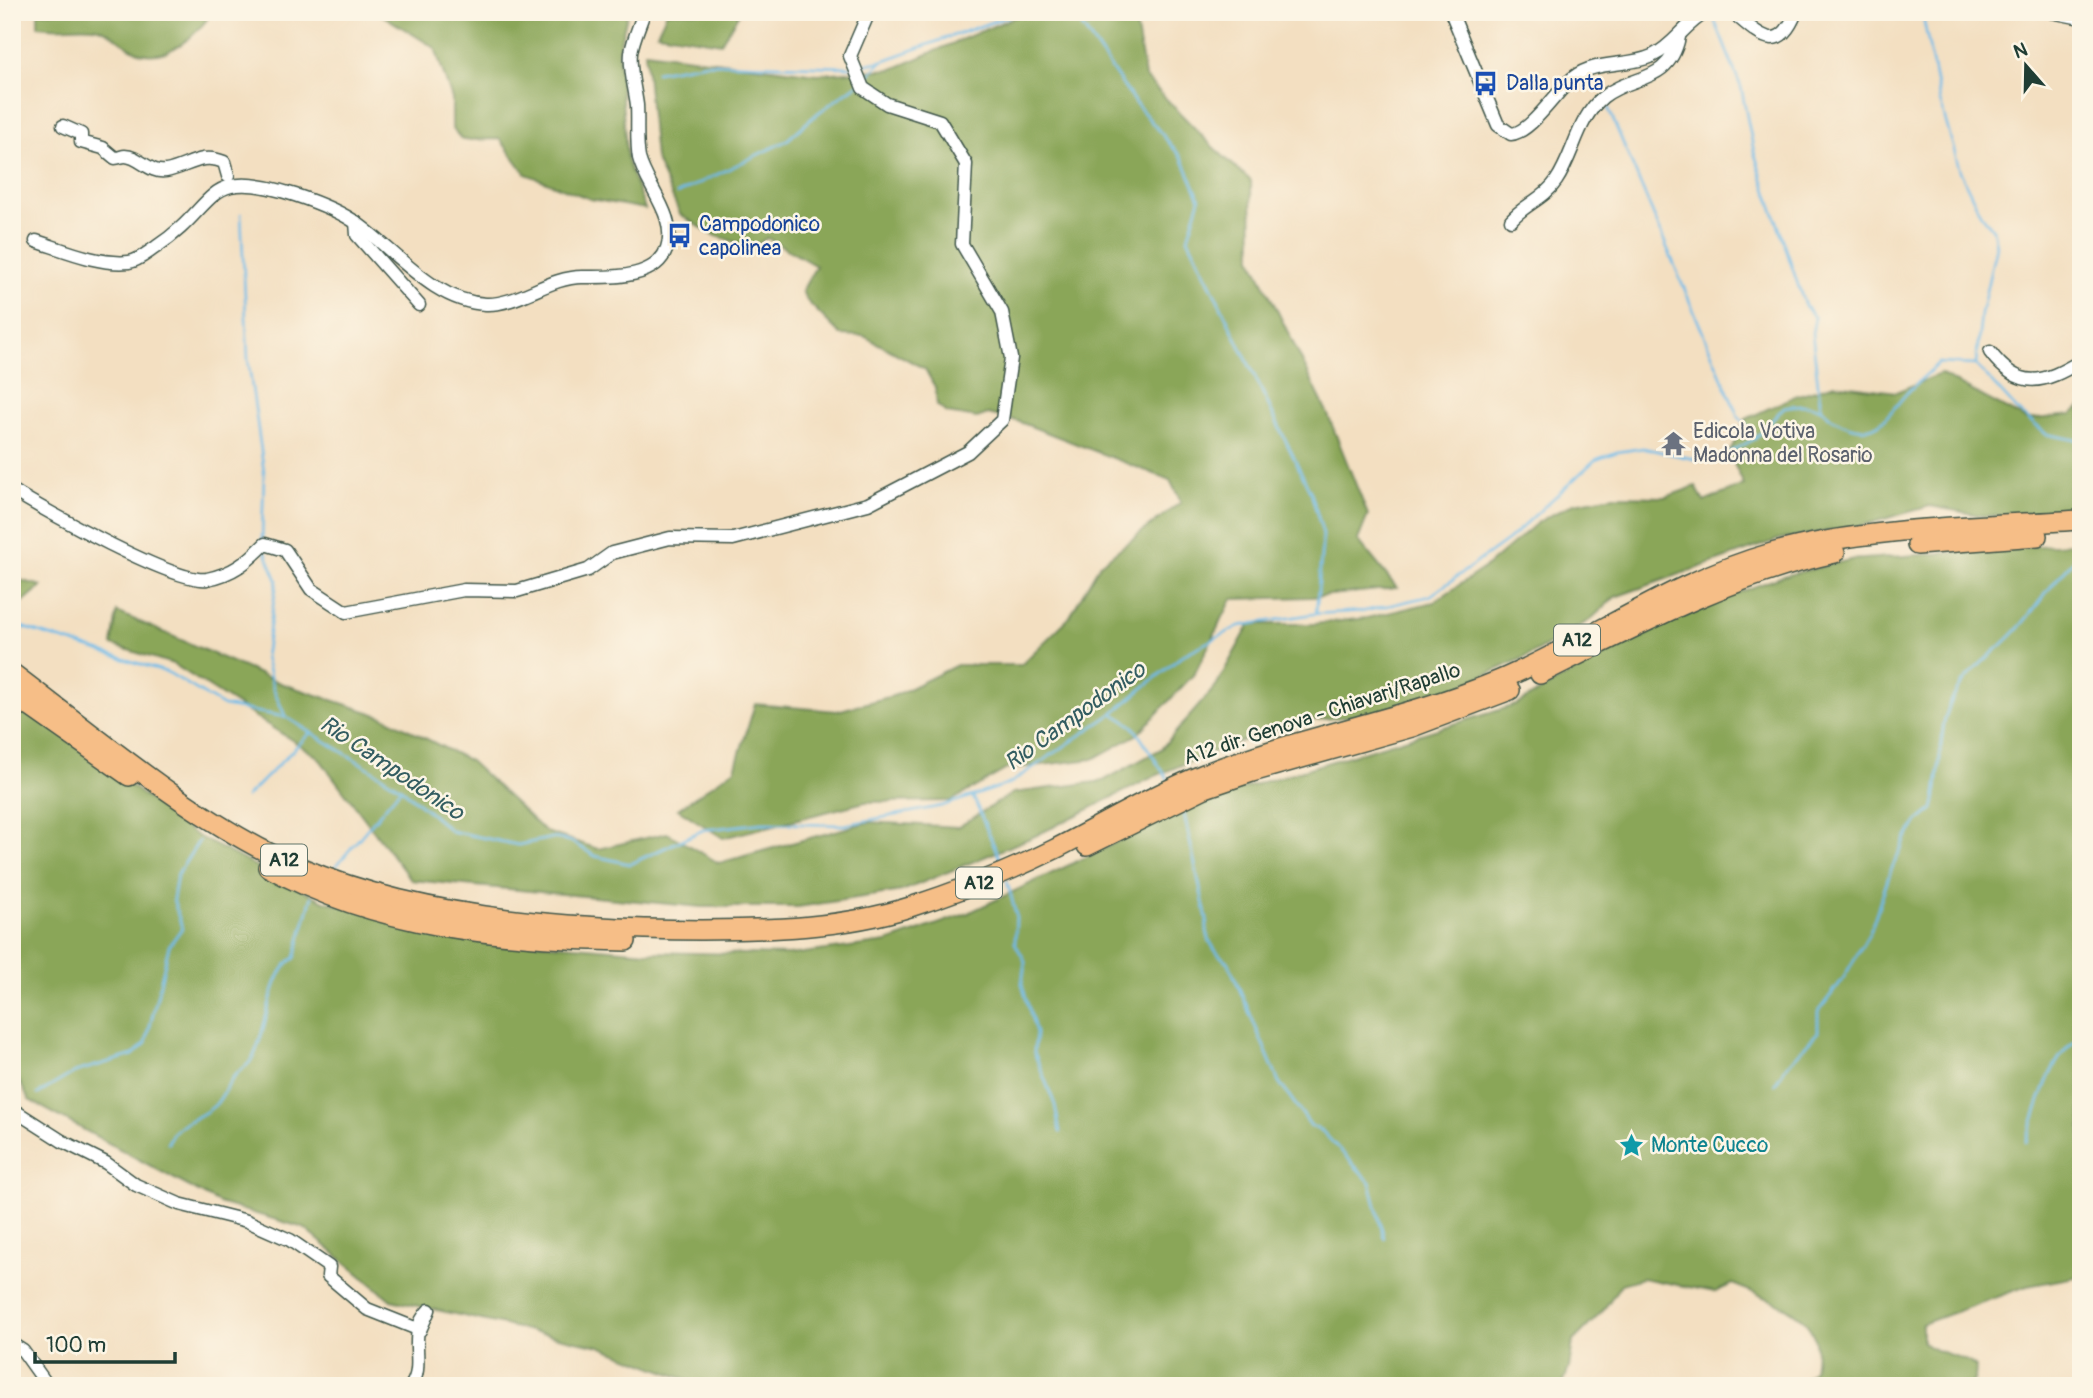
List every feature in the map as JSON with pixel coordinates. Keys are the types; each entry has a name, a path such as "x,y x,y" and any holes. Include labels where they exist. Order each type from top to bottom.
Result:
{"highway":[{"name":"A12","path":"1959,535 2081,520"},
{"name":"A12","path":"1959,535 2081,533"},
{"name":"A12 dir. Genova - Chiavari/Rapallo","path":"605,934 724,936 906,914 975,884 1053,857 1122,820 1203,782 1252,772 1412,727 1509,690 1717,588 1780,565 1849,550 1959,535"},
{"name":"A12","path":"12,673 211,819 275,856 383,895 448,911 605,934"},
{"name":"A12","path":"12,694 204,830 275,871 357,905 448,929 605,934"}],"street":[{"path":"36,242 86,257 131,262 166,240 213,194 225,186 240,183 265,186 317,202 356,222 435,286 462,299 485,304 501,302 575,277 632,276 653,264 667,249 668,227 639,158 631,53 644,12"},
{"path":"12,490 167,569 204,579 240,569 265,544 285,550 296,572 311,589 346,612 464,590 517,591 587,570 612,553 670,538 733,539 868,504 968,452 1002,420 1011,358 1002,312 962,244 966,164 940,121 887,104 863,88 850,56 869,12"},
{"path":"1451,12 1498,125 1511,134 1525,129 1581,73 1595,67 1645,59 1679,37 1707,12"},
{"path":"1732,12 1755,33 1766,38 1787,32 1796,12"},
{"path":"2051,12 2081,19"},
{"path":"1511,220 1552,187 1571,145 1594,105 1606,94 1658,72 1676,51 1679,37"},
{"path":"63,126 81,134 81,142 103,148 115,158 125,156 146,167 164,172 204,157 213,158 224,162 229,176"},
{"path":"356,222 357,235 419,305"},
{"path":"1990,352 2002,368 2025,380 2050,379 2081,361"},
{"path":"12,1109 62,1141 106,1163 136,1185 179,1204 247,1221 290,1240 329,1267 328,1276 367,1309 419,1330 415,1347 419,1366 411,1386"},
{"path":"12,1344 23,1351 48,1386"}],"green space":[{"path":"38,12 212,12 199,29 182,44 162,53 152,54 141,53 99,28 38,26"},
{"path":"377,12 628,12 618,51 627,161 645,209 590,199 526,174 500,139 462,140 452,128 452,99 435,48"},
{"path":"667,12 740,12 721,43 657,33"},
{"path":"1026,12 1134,12 1145,77 1213,147 1251,181 1252,259 1326,410 1368,515 1358,540 1397,588 1312,597 1232,599 1195,673 1138,734 1093,759 1007,769 951,801 865,802 723,838 678,809 735,769 755,704 837,711 896,695 957,665 1021,665 1069,618 1100,564 1181,502 1170,480 1017,421 988,414 977,418 947,413 937,405 935,387 925,369 864,336 841,335 807,301 802,291 816,266 767,238 752,248 711,234 680,214 655,158 645,52 817,74 893,69"},
{"path":"1940,374 2027,420 2071,415 2081,406 2081,511 1984,516 1930,506 1860,526 1780,539 1615,597 1590,620 1530,655 1456,688 1365,715 1305,721 1232,744 1155,776 1035,836 902,891 798,907 702,907 411,880 318,757 173,664 112,645 117,612 280,683 384,717 470,761 546,832 598,849 667,833 719,863 868,822 958,827 1013,793 1103,781 1161,749 1216,686 1250,624 1314,624 1367,618 1434,602 1487,566 1538,522 1574,503 1613,496 1666,497 1696,486 1704,502 1744,485 1729,453 1746,419 1795,396 1835,384 1896,392"},
{"path":"2081,543 2081,1276 2027,1286 1922,1324 1922,1342 1976,1367 1975,1379 1969,1386 1797,1386 1814,1370 1816,1349 1811,1331 1794,1312 1733,1284 1715,1292 1642,1278 1621,1284 1602,1312 1573,1341 1569,1368 1562,1386 703,1386 599,1346 391,1300 304,1228 219,1203 29,1100 12,1067 12,703 69,739 197,836 324,901 465,937 647,952 789,955 887,942 966,914 1105,848 1185,806 1516,705 1617,647 1721,599 1783,576 1850,560"},
{"path":"12,578 42,586 12,611"}],"waterway":[{"path":"858,66 882,61 1020,12"},
{"path":"1072,12 1133,100 1182,158 1200,199 1188,238 1311,493 1323,534 1316,614"},
{"path":"1084,26 1089,12"},
{"path":"1922,12 1940,101 1960,171 1980,213 1993,229 1996,246 1981,314 1976,364"},
{"path":"1712,14 1741,87 1754,152 1805,306 1815,318 1812,333 1821,409"},
{"path":"864,80 881,62"},
{"path":"656,72 707,63 851,67"},
{"path":"677,194 786,141 858,84"},
{"path":"1607,105 1738,416 1756,438"},
{"path":"241,214 248,359 264,472 262,541"},
{"name":"Rio Campodonico","path":"12,624 169,673 223,706 286,717 401,788 451,831 518,845 552,838 570,841 595,856 630,864 703,830 762,823 844,825 942,806 1009,784 1113,713 1183,655 1239,626 1313,614 1365,611 1430,596 1508,540 1595,460 1617,452 1643,448 1699,460 1725,455 1756,438 1784,407 1803,405 1822,410 1833,419 1849,426 1869,428 1884,420 1938,363 1976,365 2017,410 2046,434 2081,441"},
{"path":"265,551 277,580 265,657 273,688 285,716"},
{"path":"1775,1084 1785,1068 1818,1032 1818,1012 1843,979 1870,932 1891,870 1906,838 1917,822 1933,809 1945,719 1958,689 2022,624 2056,580 2081,554"},
{"path":"1114,714 1133,726 1169,781"},
{"path":"246,797 310,733"},
{"path":"332,871 401,788"},
{"path":"973,797 1002,864"},
{"path":"1183,809 1211,944 1228,962 1279,1082 1311,1126 1322,1131 1370,1182 1384,1238"},
{"path":"38,1094 75,1072 133,1055 146,1043 169,946 182,928 173,899 177,875 199,841"},
{"path":"1007,881 1016,915 1015,943 1025,961 1022,984 1036,1033 1034,1052 1055,1105 1060,1132"},
{"path":"168,1143 182,1125 210,1110 237,1073 252,1059 279,976 295,958 312,896"},
{"path":"2026,1142 2053,1069 2070,1045 2081,1039"}],"place":[{"name":"Dalla punta","path":"1486,83"},
{"name":"Campodonico capolinea","path":"679,236"},
{"name":"Edicola Votiva Madonna del Rosario","path":"1673,443"},
{"name":"Monte Cucco","path":"1631,1145"}]}
